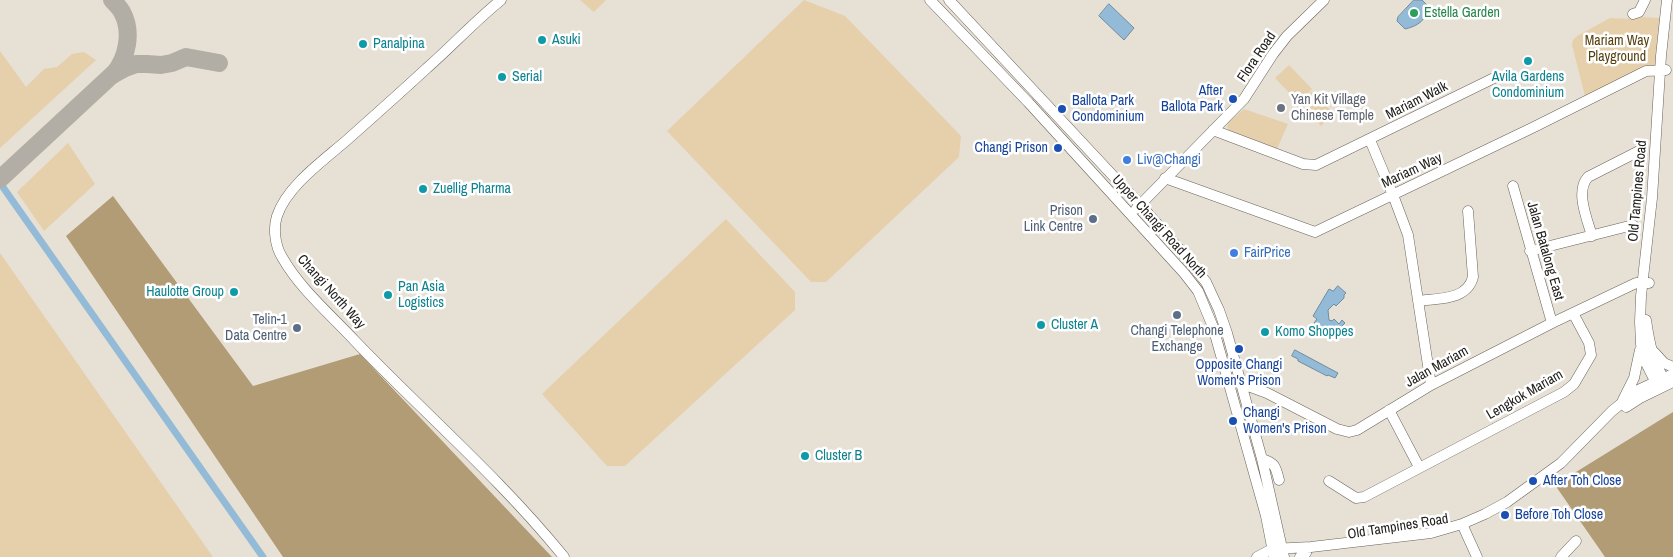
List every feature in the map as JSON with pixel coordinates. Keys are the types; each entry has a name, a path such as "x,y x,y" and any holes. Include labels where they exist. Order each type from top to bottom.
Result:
{"street":[{"name":"Changi North Way","path":"501,0 429,67 308,173 285,199 277,216 275,227 276,239 281,256 298,281 394,381 505,491 564,557"},
{"name":"Upper Changi Road North","path":"930,0 1028,102 1184,273 1198,291 1213,327 1266,516 1274,554"},
{"name":"Upper Changi Road North","path":"949,0 1140,205 1206,282 1227,333 1262,459 1279,529 1274,554"},
{"name":"Flora Road","path":"1213,130 1244,99 1287,36 1324,0"},
{"path":"1633,14 1640,12 1644,0"},
{"name":"Old Tampines Road","path":"1663,70 1666,0"},
{"name":"Old Tampines Road","path":"1663,383 1654,360 1645,346 1646,283 1663,70 1672,0"},
{"path":"957,29 962,14"},
{"name":"Mariam Way","path":"1165,178 1315,232 1646,71 1663,70"},
{"name":"Mariam Walk","path":"1213,130 1303,164 1311,165 1325,162 1494,78"},
{"path":"1130,214 1213,130"},
{"path":"1370,140 1408,234 1430,385"},
{"path":"1592,236 1583,198 1584,182 1588,177 1641,150"},
{"name":"Jalan Batalong East","path":"1513,186 1552,323"},
{"path":"1418,301 1452,297 1468,288 1472,283 1468,211"},
{"path":"1530,251 1633,225"},
{"name":"Jalan Mariam","path":"1240,383 1267,393 1337,429 1349,432 1363,427 1430,385 1552,323 1636,283 1646,283"},
{"name":"Lengkok Mariam","path":"1329,481 1356,498 1360,498 1564,392 1574,384 1591,355 1591,348 1573,313"},
{"path":"1621,403 1634,378 1645,346 1664,364 1673,367"},
{"path":"1663,383 1673,374"},
{"name":"Old Tampines Road","path":"1274,554 1362,547 1432,538 1510,507 1564,468 1629,404 1663,383"},
{"name":"Old Tampines Road","path":"1463,527 1507,502 1561,463 1621,403 1638,390 1663,383"},
{"path":"1390,410 1419,467"},
{"name":"Upper Changi Road North","path":"1262,459 1273,463 1279,480"},
{"path":"1463,527 1477,557"},
{"path":"1279,529 1301,552"},
{"path":"1561,557 1576,541"}],"green space":[{"path":"580,0 606,0 594,12"},
{"path":"804,0 845,16 961,136 959,157 826,282 811,282 667,131"},
{"name":"Mariam Way Playground","path":"1641,17 1660,18 1657,69 1586,100 1572,45 1573,40 1610,18 1633,19"},
{"path":"0,51 26,87 44,69 57,67 72,54 84,52 96,60 0,148"},
{"path":"1289,65 1312,89 1298,102 1275,78"},
{"path":"1312,91 1334,114 1321,126 1300,103"},
{"path":"1244,109 1288,124 1277,149 1230,132 1227,127 1229,122"},
{"path":"68,143 95,184 44,231 17,192"},
{"path":"726,219 795,292 795,310 625,466 607,466 542,394"},
{"path":"0,253 213,557 0,557"}],"shaded area":[{"path":"113,196 253,386 360,354 552,557 283,557 66,236"},
{"path":"1673,412 1673,557 1605,557 1555,485"}],"water":[{"name":"Estella Garden","path":"1414,0 1422,0 1428,6 1426,15 1421,22 1405,29 1397,21 1398,17"},
{"path":"1109,4 1134,28 1124,40 1099,16"},
{"path":"1338,286 1346,293 1344,298 1336,306 1334,304 1328,310 1329,320 1332,321 1334,319 1339,324 1342,320 1345,323 1342,326 1345,329 1342,332 1336,327 1332,330 1327,328 1325,330 1314,323 1317,319 1313,316 1329,289 1333,291"},
{"path":"1295,350 1338,373 1335,378 1327,376 1298,361 1298,359 1292,356"}],"waterway":[{"path":"0,183 263,557"}],"taxiway":[{"path":"112,0 122,12 128,37 122,61 113,75"},
{"path":"0,179 112,75 125,68 136,64 161,65 186,57 219,63"}],"place":[{"name":"Estella Garden","path":"1414,13"},
{"name":"Asuki","path":"542,40"},
{"name":"Panalpina","path":"363,44"},
{"name":"Avila Gardens Condominium","path":"1528,61"},
{"name":"Serial","path":"502,77"},
{"name":"After Ballota Park","path":"1233,99"},
{"name":"Yan Kit Village Chinese Temple","path":"1281,108"},
{"name":"Ballota Park Condominium","path":"1062,109"},
{"name":"Changi Prison","path":"1058,148"},
{"name":"Liv@Changi","path":"1127,160"},
{"name":"Zuellig Pharma","path":"423,189"},
{"name":"Prison Link Centre","path":"1093,219"},
{"name":"FairPrice","path":"1234,253"},
{"name":"Haulotte Group","path":"234,292"},
{"name":"Pan Asia Logistics","path":"388,295"},
{"name":"Changi Telephone Exchange","path":"1177,315"},
{"name":"Cluster A","path":"1041,325"},
{"name":"Telin-1 Data Centre","path":"297,328"},
{"name":"Komo Shoppes","path":"1265,332"},
{"name":"Opposite Changi Women's Prison","path":"1239,349"},
{"name":"Changi Women's Prison","path":"1233,421"},
{"name":"Cluster B","path":"805,456"},
{"name":"After Toh Close","path":"1533,481"},
{"name":"Before Toh Close","path":"1505,515"}]}
